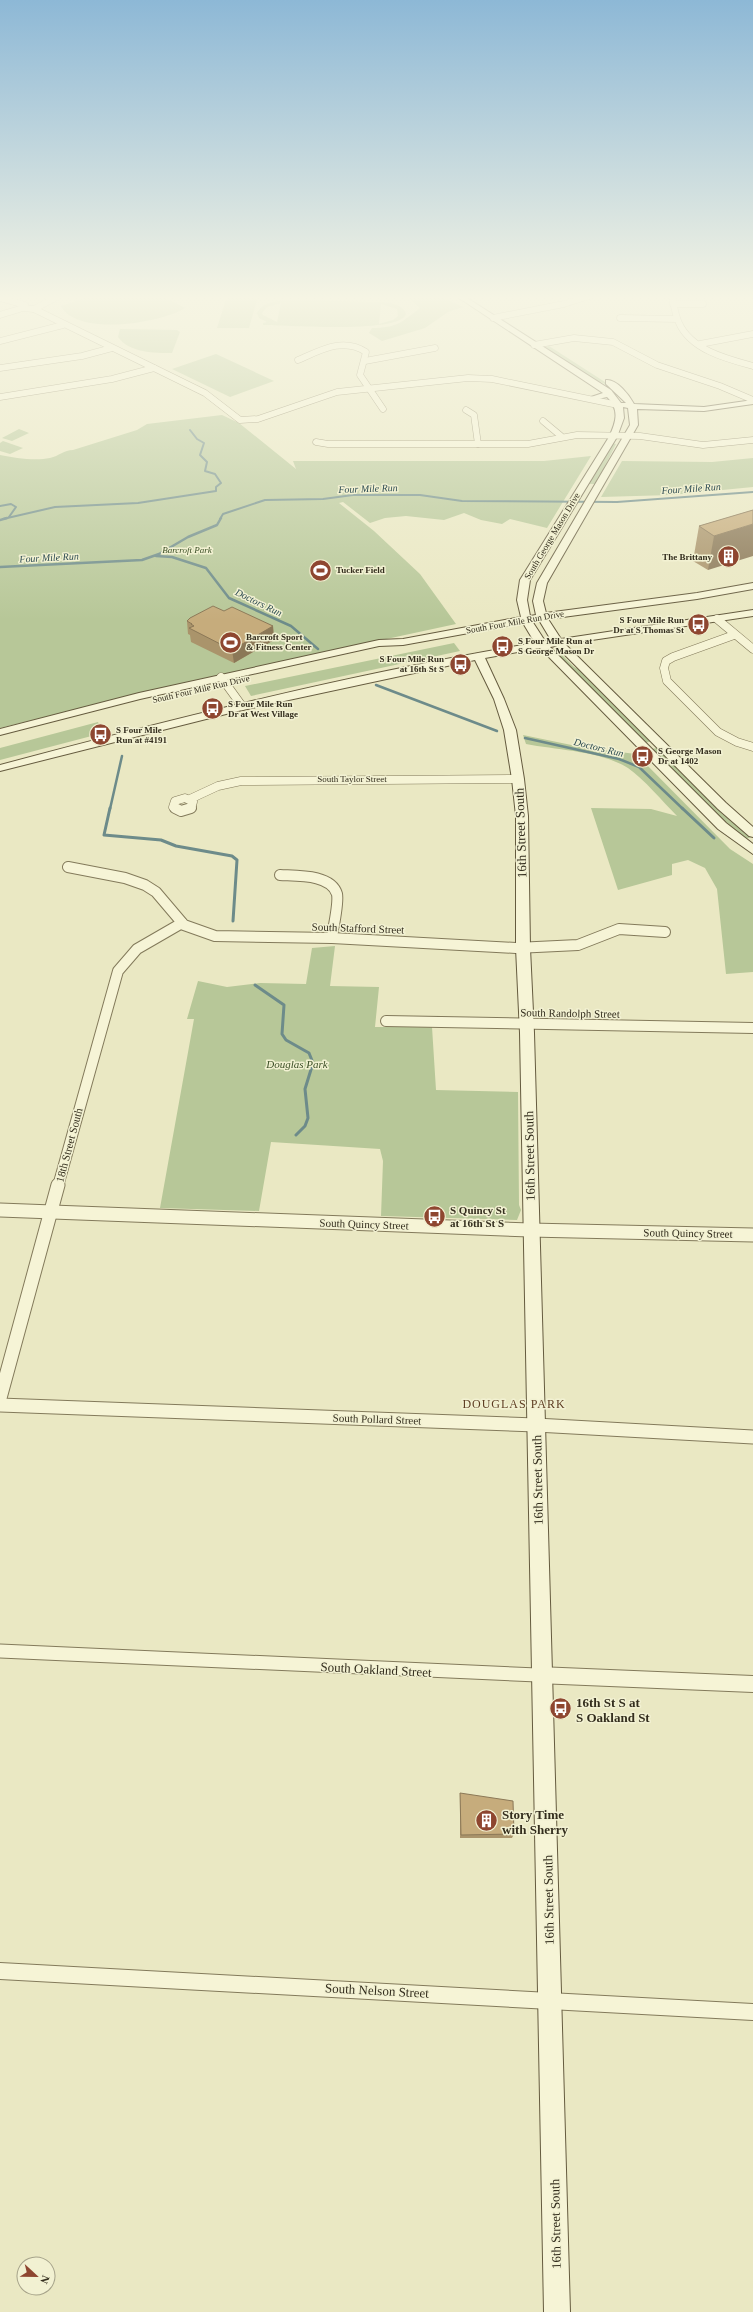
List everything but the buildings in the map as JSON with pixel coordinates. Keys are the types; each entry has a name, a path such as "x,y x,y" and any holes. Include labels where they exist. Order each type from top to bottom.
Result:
{"main road":[{"path":"618,404 705,410 730,408 743,404"},
{"name":"South George Mason Drive","path":"618,404 621,416 613,437 561,518 525,580 521,597 525,619 543,645 722,826 751,847"},
{"name":"South George Mason Drive","path":"632,406 635,420 628,436 539,589 541,617 544,625 558,643 722,806 753,833"},
{"name":"South Four Mile Run Drive","path":"0,732 224,680 384,649 403,642 525,619 627,604 753,582"},
{"name":"South Four Mile Run Drive","path":"627,604 698,596 753,586"},
{"path":"0,768 242,706 479,656 753,613"},
{"name":"16th Street South","path":"479,656 499,699 510,730 522,816 523,948 557,2312"},
{"name":"South Four Mile Run Drive","path":"0,739 224,680"},
{"path":"644,747 659,743"}],"street":[{"path":"219,404 236,418 247,421 258,419 300,404"},
{"path":"380,404 383,409"},
{"path":"466,410 474,415 478,444"},
{"path":"543,421 561,436"},
{"path":"316,442 328,444 528,444 545,442 561,436 577,435 613,437 628,436 703,445 753,440"},
{"path":"717,619 734,635 753,649"},
{"path":"734,635 672,657 666,661 665,675 667,681 718,732 737,742 753,746"},
{"path":"224,680 242,706"},
{"name":"South Taylor Street","path":"190,799 218,786 241,781 518,780"},
{"name":"South Stafford Street","path":"68,867 79,871 114,875 147,886 162,899 182,923 200,932 226,937 332,938 523,948 578,945 619,928 665,932"},
{"path":"280,875 322,881 331,884 337,895 332,938"},
{"name":"18th Street South","path":"0,1398 50,1212 118,971 126,959 139,947 182,923"},
{"name":"South Randolph Street","path":"386,1021 753,1028"},
{"name":"South Quincy Street","path":"0,1210 530,1230 753,1235"},
{"name":"South Pollard Street","path":"0,1405 536,1425 753,1437"},
{"name":"South Oakland Street","path":"0,1651 542,1676 753,1684"},
{"name":"South Nelson Street","path":"0,1971 550,1999 753,2012"}],"green space":[{"name":"Barcroft Park","path":"222,415 239,423 296,469 293,461 544,461 591,456 547,528 510,519 502,524 481,520 464,513 444,520 406,516 385,518 370,523 343,502 339,503 374,531 420,574 456,624 191,681 0,728 0,455 32,459 50,458 67,451 137,430 147,424"},
{"path":"19,429 29,433 12,441 2,438"},
{"path":"3,441 23,448 10,454 0,451 0,443"},
{"path":"612,443 616,444 596,484 587,484"},
{"path":"753,458 753,487 671,495 601,497 622,461 712,462"},
{"path":"454,643 460,651 251,696 245,686"},
{"path":"554,650 557,650 574,667 586,673 652,741 645,743"},
{"path":"98,722 103,733 0,760 0,748"},
{"path":"523,735 586,748 636,754 730,849 753,864 753,972 726,974 717,889 705,868 688,860 672,864 672,875 618,890 591,808 651,809 677,816 653,791 628,768 617,762 578,752 526,744"},
{"path":"658,748 729,818 751,837 744,840 732,829 651,749"},
{"name":"Douglas Park","path":"335,946 330,986 379,987 375,1027 432,1027 436,1090 518,1092 519,1205 521,1210 517,1220 381,1216 383,1161 380,1149 271,1142 259,1211 160,1208 194,1019 187,1019 198,981 227,987 260,983 306,984 312,948"}],"waterway":[{"path":"6,518 55,507 138,503 216,491 216,487 221,483 215,474 205,471 207,462 200,455 204,443 197,439 190,430"},
{"name":"Four Mile Run","path":"220,519 223,514 265,500 323,499 353,495 420,495 462,501 617,502 753,492"},
{"path":"0,506 11,504 16,507 9,517"},
{"path":"0,520 6,518"},
{"name":"Four Mile Run","path":"0,567 142,560 159,554 188,537 217,525 221,518"},
{"name":"Doctors Run","path":"156,556 172,557 206,568 229,598 291,626 318,649"},
{"name":"Doctors Run","path":"376,685 497,731"},
{"name":"Doctors Run","path":"525,738 619,759 639,767 683,809"},
{"path":"110,809 122,756"},
{"path":"110,808 104,835 161,840 176,846 232,856 237,860 233,921"},
{"name":"Doctors Run","path":"682,808 714,838"},
{"path":"255,985 284,1005 282,1034 286,1040 309,1053 313,1063 305,1089 308,1118 305,1126 296,1135"}],"place":[{"name":"The Brittany","path":"728,557"},
{"name":"Tucker Field","path":"321,570"},
{"name":"S Four Mile Run Dr at S Thomas St","path":"699,625"},
{"name":"Barcroft Sport & Fitness Center","path":"231,642"},
{"name":"S Four Mile Run at S George Mason Dr","path":"502,646"},
{"name":"S Four Mile Run at 16th St S","path":"460,664"},
{"name":"S Four Mile Run Dr at West Village","path":"213,709"},
{"name":"S Four Mile Run at #4191","path":"101,735"},
{"name":"S George Mason Dr at 1402","path":"643,756"},
{"name":"S Quincy St at 16th St S","path":"435,1216"},
{"name":"16th St S at S Oakland St","path":"561,1709"},
{"name":"Story Time with Sherry","path":"486,1821"}],"district":[{"name":"DOUGLAS PARK","path":"514,1404"}]}
